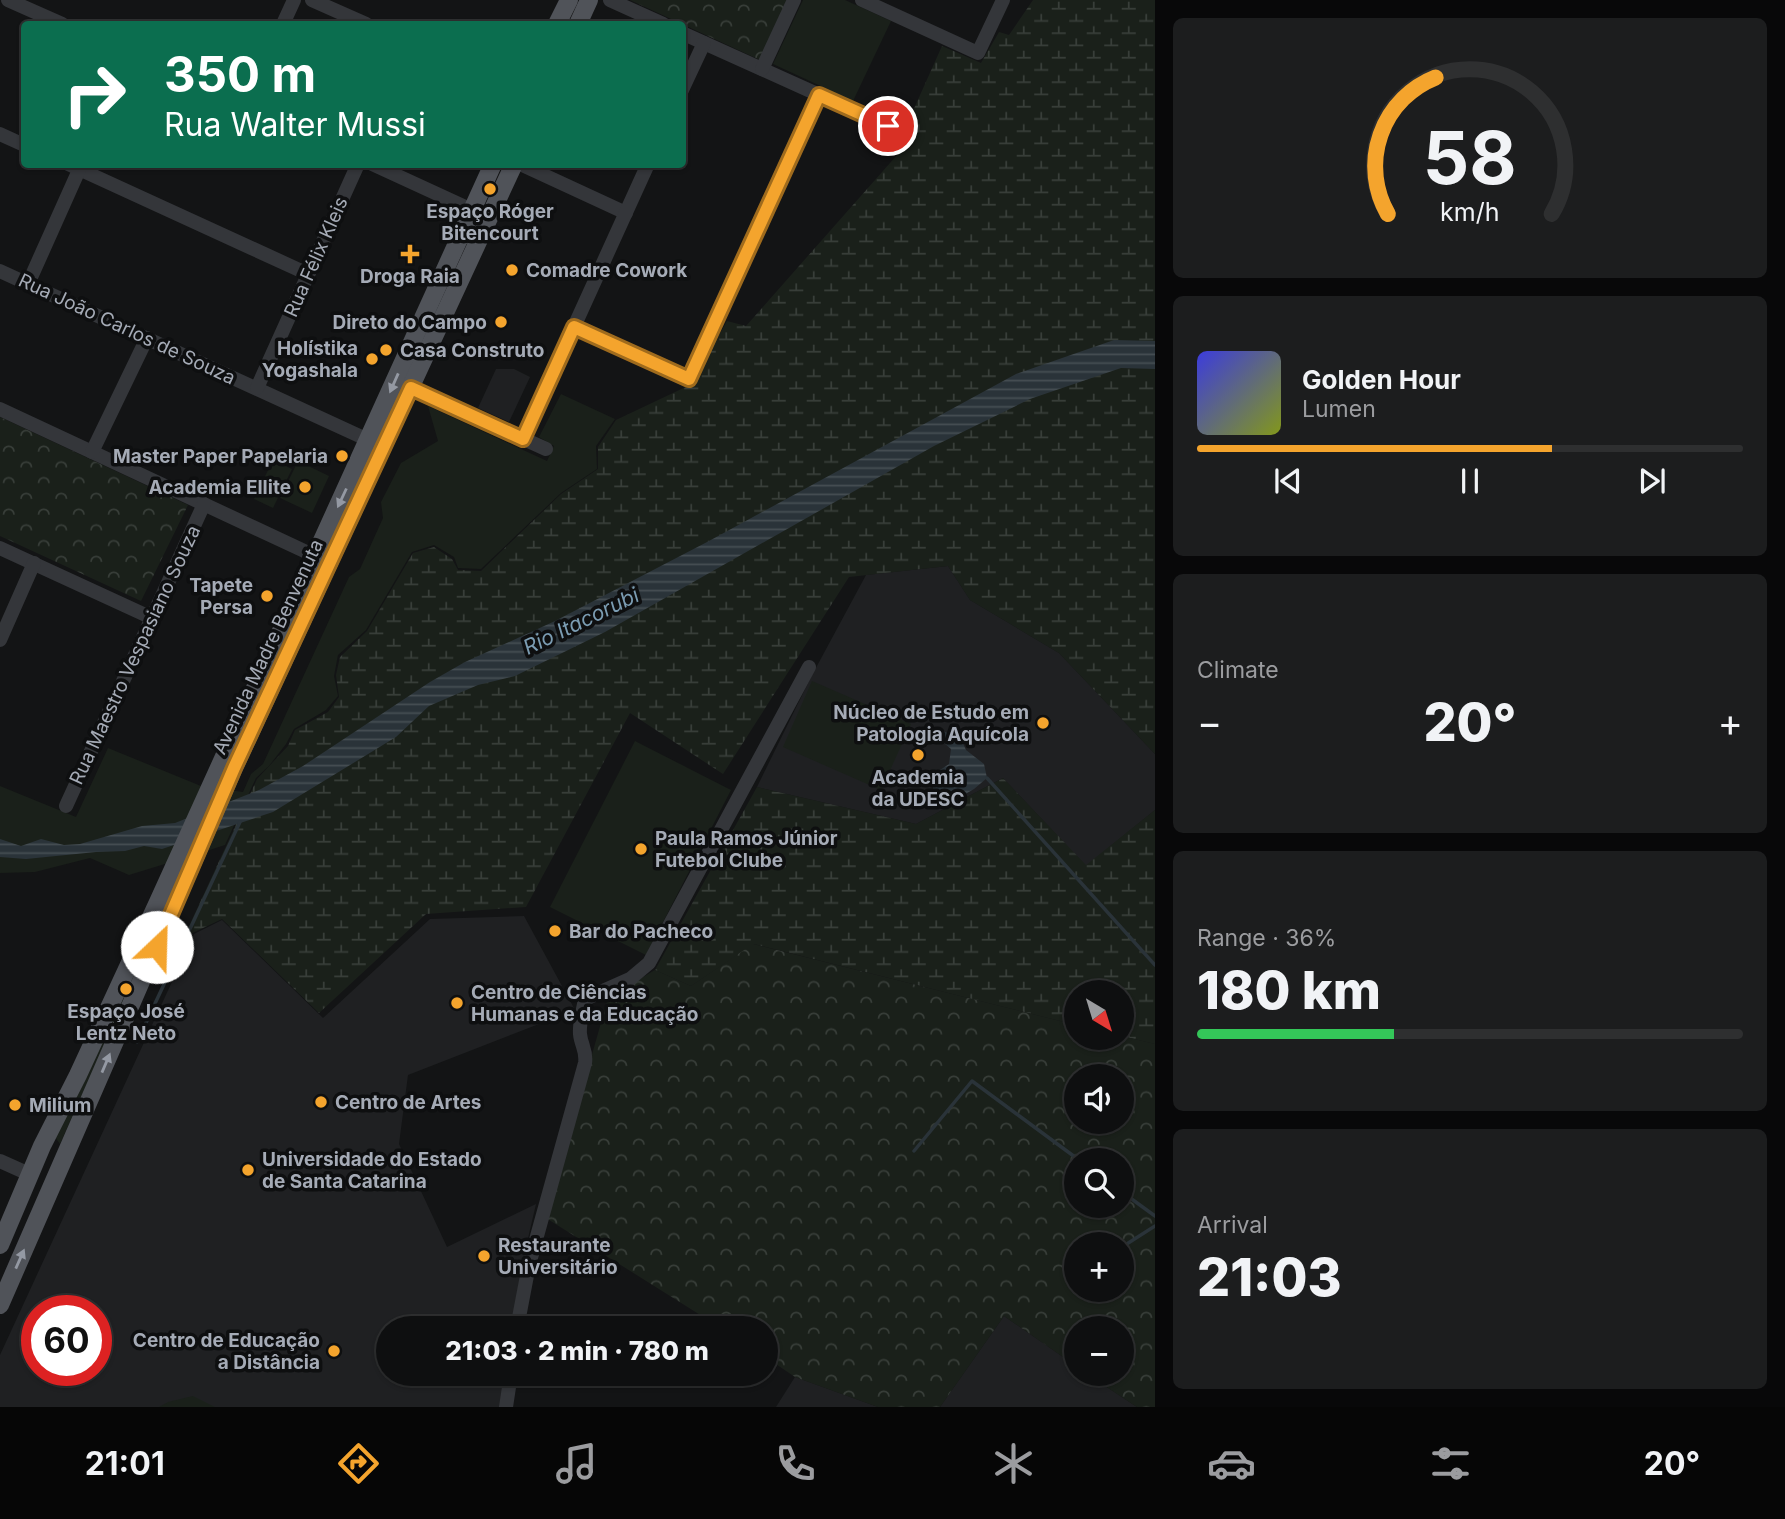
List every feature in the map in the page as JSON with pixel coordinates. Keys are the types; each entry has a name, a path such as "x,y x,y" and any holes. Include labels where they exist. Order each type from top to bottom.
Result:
{"main road":[{"path":"558,21 569,0"},
{"path":"579,21 589,0"},
{"name":"Avenida Madre Benvenuta","path":"0,1305 376,443 491,168"},
{"name":"Avenida Madre Benvenuta","path":"376,443 411,388 512,168"},
{"name":"Avenida Madre Benvenuta","path":"0,1245 48,1132 78,1075 213,779 323,561"},
{"path":"48,1132 58,1146 68,1152"},
{"path":"29,1174 35,1182 39,1216"}],"street":[{"path":"8,0 55,21"},
{"path":"284,21 294,0"},
{"path":"312,0 359,21"},
{"path":"610,0 656,21"},
{"path":"762,69 794,0"},
{"path":"862,0 978,53 1003,0"},
{"path":"686,35 888,126"},
{"path":"686,81 704,43"},
{"path":"574,327 689,379 819,95"},
{"path":"0,134 21,144"},
{"path":"28,284 74,168"},
{"path":"76,168 309,274"},
{"name":"Rua Félix Kleis","path":"257,388 356,168"},
{"path":"381,168 472,210"},
{"path":"529,168 626,213"},
{"path":"523,439 647,168"},
{"name":"Rua João Carlos de Souza","path":"0,271 376,443"},
{"path":"92,452 147,338"},
{"path":"411,388 546,449"},
{"path":"0,409 323,561"},
{"name":"Rua Maestro Vespasiano Souza","path":"66,806 204,504"},
{"path":"0,548 152,618"},
{"path":"0,640 34,563"},
{"path":"519,1316 529,1265 585,1063 586,1052 580,1028 585,999 630,979 649,963 809,667"},
{"path":"0,1161 29,1174"},
{"path":"506,1407 509,1386"}],"shaded area":[{"path":"496,369 514,369 530,377 509,422 478,408"},
{"name":"Núcleo de Estudo em Patologia Aquícola","path":"948,566 970,600 1059,653 1155,754 1155,810 1086,866 1003,778 916,824 757,787 811,677 866,575"},
{"name":"Universidade do Estado de Santa Catarina","path":"524,916 575,1010 408,1075 399,1144 447,1247 536,1204 522,1264 514,1316 376,1316 376,1386 503,1386 500,1407 0,1407 0,1355 21,1309 21,1386 112,1386 112,1295 28,1295 194,934 222,920 323,1018 430,919"},
{"path":"1004,1316 1064,1358 1064,1386 1105,1386 1137,1407 940,1407"},
{"path":"795,1377 878,1407 776,1407"}],"green space":[{"path":"630,0 788,0 760,60 686,26 686,21 676,21"},
{"path":"803,0 845,0 891,21 853,101 773,64"},
{"path":"1033,0 1155,0 1155,754 1059,653 970,600 948,566 849,577 723,774 630,713 526,907 426,914 319,1013 222,919 184,937 257,779 288,746 295,730 328,712 339,697 336,675 340,657 367,631 413,553 434,547 452,559 458,570 481,571 561,494 598,469 598,447 616,420 692,384 727,321 746,326 913,137 912,113 942,46 981,63 999,32 1009,35"},
{"path":"561,394 615,419 596,446 597,469 561,493 481,569 458,568 454,557 434,545 412,552 366,630 338,655 334,676 338,696 326,710 294,729 269,766 256,778 225,845 188,857 60,1144 55,1137 181,859 129,875 90,858 35,872 0,873 0,786 76,817 108,748 201,786 243,792 251,774 263,764 349,577 360,569 383,518 381,502 401,463 438,441 428,406 547,461 554,446 539,437"},
{"path":"0,417 188,505 141,601 0,536"},
{"name":"Academia Ellite","path":"273,460 292,469 273,508 254,499"},
{"name":"Academia Ellite","path":"298,461 329,476 312,513 280,498"},
{"path":"812,681 911,724 881,790 783,747"},
{"name":"Paula Ramos Júnior Futebol Clube","path":"635,741 731,790 646,955 550,907"},
{"path":"1003,778 1086,865 1155,810 1155,1044 1134,1039 1134,980 1064,980 1064,1022 754,944 691,986 655,970 757,787 916,824"},
{"path":"753,944 1064,1022 1064,1050 1134,1050 1134,1039 1155,1044 1155,1407 1137,1407 1105,1386 1134,1386 1134,1316 1064,1316 1064,1358 1004,1316 940,1407 878,1407 795,1377 778,1365 778,1316 702,1316 546,1218 608,998 655,970 691,986"},
{"path":"193,1396 215,1407 159,1407 168,1402"}],"water":[{"name":"Rio Itacorubi","path":"1114,340 1155,341 1155,369 1121,368 1030,399 934,446 605,632 515,676 478,685 429,706 396,737 273,812 162,849 144,846 125,851 26,859 0,857 0,839 21,846 41,839 64,845 80,844 142,826 175,823 259,790 303,766 465,662 555,621 709,541 1016,374"},
{"path":"943,731 961,739 966,750 984,764 987,778 945,806 933,798 933,787 940,779 940,770 949,764 951,749 944,743"}],"waterway":[{"path":"987,778 1155,965"},
{"path":"137,1042 240,822"},
{"path":"914,1151 972,1081 1064,1149"},
{"path":"1134,1201 1155,1216"},
{"path":"1134,1239 1155,1226"}],"place":[{"name":"Espaço Róger Bitencourt","path":"490,189"},
{"name":"Droga Raia","path":"410,254"},
{"name":"Comadre Cowork","path":"512,270"},
{"name":"Direto do Campo","path":"501,322"},
{"name":"Casa Construto","path":"386,350"},
{"name":"Holístika Yogashala","path":"372,359"},
{"name":"Master Paper Papelaria","path":"342,456"},
{"name":"Academia Ellite","path":"305,487"},
{"name":"Tapete Persa","path":"267,596"},
{"name":"Núcleo de Estudo em Patologia Aquícola","path":"1043,723"},
{"name":"Academia da UDESC","path":"918,755"},
{"name":"Paula Ramos Júnior Futebol Clube","path":"641,849"},
{"name":"Bar do Pacheco","path":"555,931"},
{"name":"Espaço José Lentz Neto","path":"126,989"},
{"name":"Centro de Ciências Humanas e da Educação","path":"457,1003"},
{"name":"Centro de Artes","path":"321,1102"},
{"name":"Milium","path":"15,1105"},
{"name":"Universidade do Estado de Santa Catarina","path":"248,1170"},
{"name":"Restaurante Universitário","path":"484,1256"},
{"name":"Centro de Educação a Distância","path":"334,1351"}],"route":[{"path":"157,947 234,768 411,388 523,439 574,327 689,379 819,95 888,126"}]}
